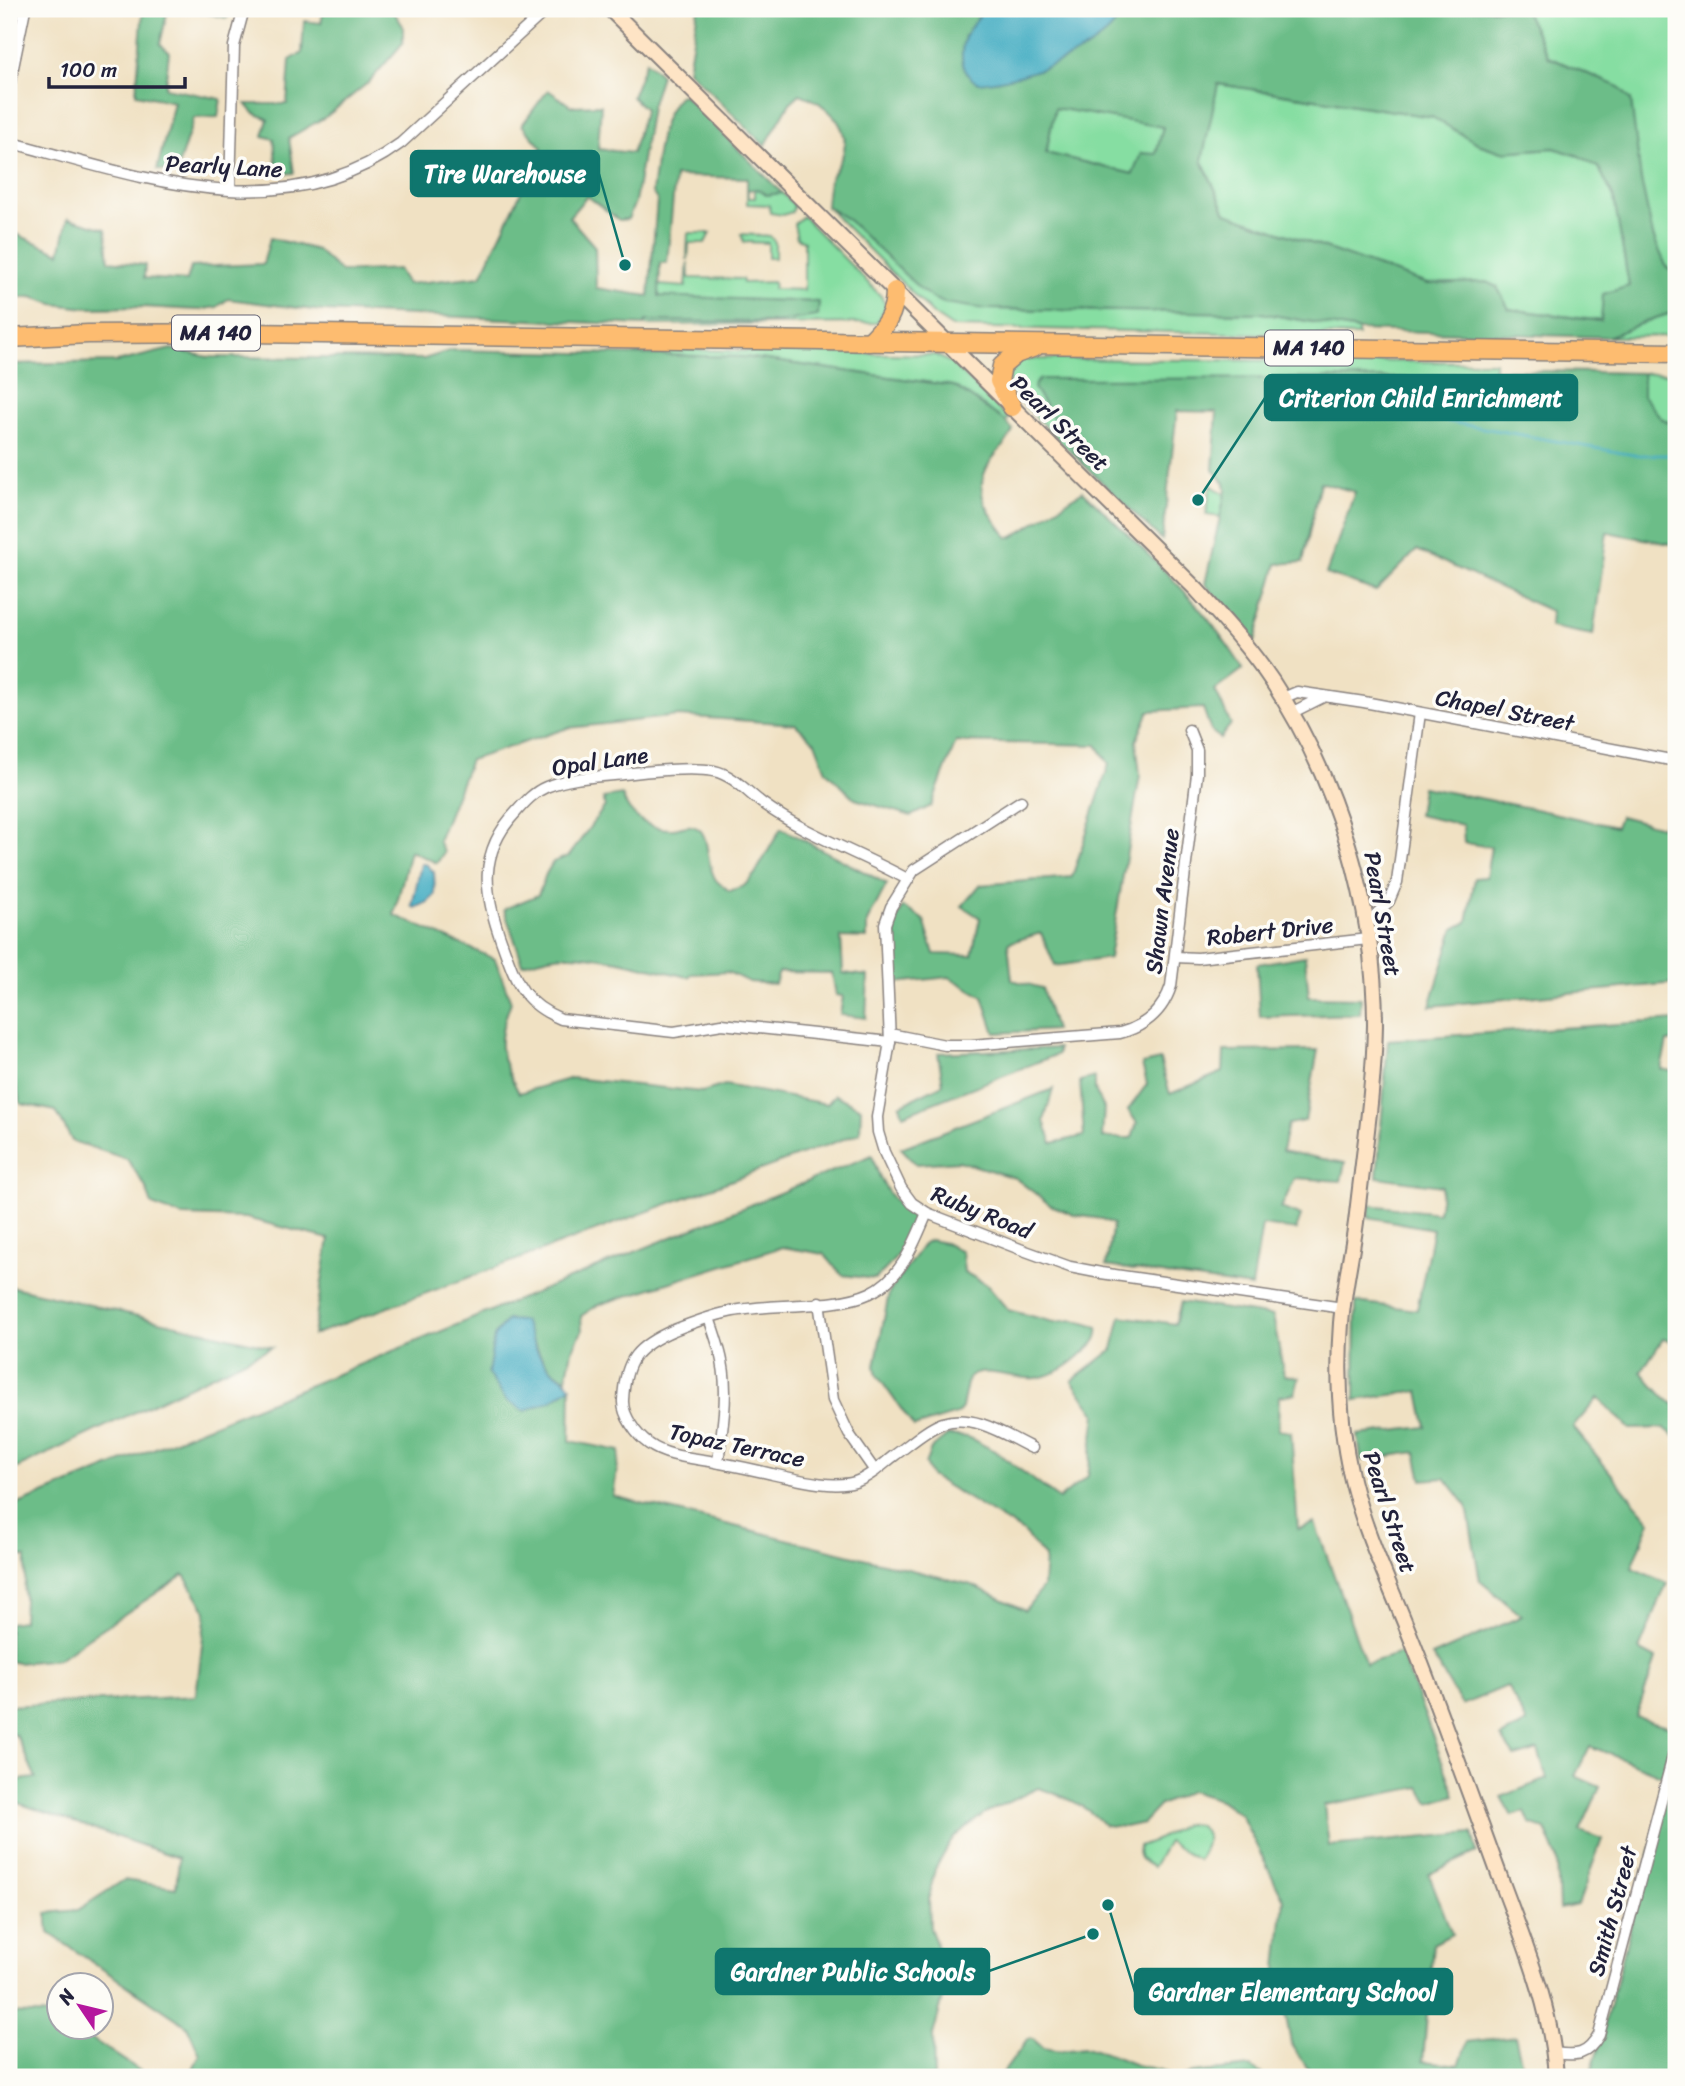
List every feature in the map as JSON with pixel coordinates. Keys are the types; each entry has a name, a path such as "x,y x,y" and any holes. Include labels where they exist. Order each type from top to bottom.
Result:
{"highway":[{"path":"869,342 887,323 894,306 895,291"},
{"name":"MA 140","path":"9,338 188,333 1676,353"},
{"path":"1012,407 999,381 1002,366 1016,354 1047,344"}],"main road":[{"name":"Pearl Street","path":"610,9 1197,590 1247,648 1283,698 1316,762 1339,819 1354,868 1367,932 1374,997 1373,1066 1340,1352 1347,1454 1357,1500 1373,1546 1427,1680 1539,1982 1554,2053 1556,2077"}],"street":[{"path":"9,87 25,9"},
{"path":"230,188 234,46 244,9"},
{"name":"Pearly Lane","path":"9,142 159,182 268,190 303,187 346,176 378,160 422,125 547,9"},
{"name":"Chapel Street","path":"1283,698 1297,692 1327,696 1676,761"},
{"path":"1291,713 1327,696"},
{"path":"1367,932 1389,901 1398,882 1420,713"},
{"name":"Shawn Avenue","path":"890,1038 971,1045 1130,1030 1149,1020 1163,1005 1171,986 1175,957 1198,762 1198,750 1189,730"},
{"name":"Opal Lane","path":"890,1038 722,1024 674,1032 561,1019 544,1012 530,1001 516,981 487,895 487,870 491,851 501,831 528,799 545,788 569,780 638,772 714,771 732,778 778,814 907,879"},
{"name":"Ruby Road","path":"1021,801 921,863 907,879 885,923 890,1038 877,1117 884,1152 901,1188 912,1203 928,1213 1018,1249 1079,1269 1343,1308"},
{"name":"Robert Drive","path":"1175,957 1198,958 1367,932"},
{"name":"Topaz Terrace","path":"928,1213 909,1254 890,1280 870,1293 844,1300 730,1311 648,1341 630,1362 624,1382 622,1406 631,1423 649,1445 681,1456 829,1483 855,1482 943,1423 968,1420 1032,1448"},
{"path":"819,1302 833,1400 849,1434 875,1471"},
{"path":"709,1318 719,1348 724,1380 725,1399 718,1462"},
{"name":"Smith Street","path":"1554,2053 1580,2054 1592,2048 1598,2035 1676,1745"}],"green space":[{"path":"143,9 168,9 160,44 169,52 165,88 221,99 218,117 194,118 176,172 157,170 174,102 136,94"},
{"path":"188,9 227,9 231,11 227,18"},
{"path":"324,9 392,9 403,26 403,43 370,81 327,116 289,138 294,173 277,174 274,139 263,136 268,119 254,113 246,104 287,104 290,60 302,53 304,21 321,23"},
{"path":"698,9 985,9 965,36 1121,16 1124,9 1524,9 1548,57 1619,87 1631,100 1641,180 1653,236 1667,268 1676,274 1676,312 1607,337 1358,330 1261,313 984,309 944,303 921,290 846,218 826,206 829,182 842,157 845,143 840,124 827,109 800,94 790,103 765,146 688,70","holes":["1218,84 1432,117 1481,145 1502,152 1554,148 1579,156 1599,168 1614,198 1629,286 1603,294 1601,321 1509,309 1497,287 1486,282 1427,284 1226,213 1202,161","1055,108 1163,127 1156,154 1141,153 1133,174 1046,153"]},
{"path":"1524,9 1657,9 1676,18 1676,274 1667,268 1660,256 1647,214 1631,100 1600,79 1548,57"},
{"path":"646,61 661,75 651,107 635,202 628,219 619,220 587,196 569,217 595,247 596,288 649,296 657,200 652,192 659,141 666,117 679,96 684,95 782,193 766,195 758,189 747,190 747,178 675,176 667,263 660,263 659,296 819,302 818,316 779,322 646,321 644,325 322,311 228,299 217,307 198,310 86,308 53,304 32,297 9,298 9,231 60,253 68,218 106,229 109,261 145,265 144,278 187,281 191,267 263,264 270,238 317,250 341,272 398,269 407,284 481,276 542,148 522,125 548,90 571,106 601,105 598,149 632,153 645,109 632,97"},
{"path":"1217,84 1432,117 1481,145 1502,152 1554,148 1579,156 1599,168 1614,197 1629,286 1602,321 1509,309 1497,287 1486,282 1427,284 1226,213 1202,160"},
{"path":"1055,107 1163,127 1156,154 1133,174 1046,153"},
{"path":"755,189 766,195 782,193 794,205 792,212 783,215 770,213 769,205 747,204 747,190 749,198 755,198"},
{"path":"826,206 984,309 1261,313 1358,330 1358,336 952,327 934,315"},
{"path":"803,216 881,296 886,306 877,323 644,325 645,321 779,322 819,302 659,297 659,285 686,287 688,262 689,278 742,279 743,283 774,282 773,289 804,290 804,241 797,238 794,224"},
{"path":"688,233 710,233 705,243 689,243 687,259"},
{"path":"741,234 770,236 775,242 775,258 768,258 768,243 744,242"},
{"path":"1676,312 1676,336 1607,337 1650,320"},
{"path":"171,349 208,357 424,359 452,350 745,357 954,386 1005,421 1013,430 990,462 982,484 985,503 1008,538 1083,491 1189,597 1227,644 1243,669 1215,690 1231,724 1220,738 1211,731 1203,708 1149,711 1136,741 1140,775 1109,958 1055,966 1041,933 1008,943 1012,980 1042,988 1055,1030 995,1033 983,997 949,977 896,983 895,923 903,907 924,920 934,954 972,955 980,918 962,906 980,885 1072,877 1109,764 1097,745 956,742 931,806 911,816 855,799 826,771 815,742 795,724 678,716 568,728 470,760 438,841 444,852 437,863 410,851 394,915 495,959 511,1002 503,1029 501,1049 519,1093 572,1078 702,1092 725,1085 827,1104 835,1095 861,1108 860,1133 313,1335 329,1239 246,1218 182,1216 152,1205 145,1186 127,1159 72,1141 56,1111 21,1104 9,1062 9,364 117,362"},
{"path":"638,349 936,355 951,363 1009,419 1005,421 954,386 745,357 638,355"},
{"path":"1018,359 1495,362 1495,370 1423,378 1035,384 1039,396 1084,465 1017,398 1005,372"},
{"path":"1495,370 1643,373 1643,396 1661,418 1676,426 1676,545 1607,532 1593,635 1550,627 1551,611 1417,550 1376,591 1326,574 1355,492 1320,482 1303,562 1277,564 1255,641 1205,584 1226,490 1225,483 1213,470 1217,412 1177,411 1162,540 1084,465 1034,388 1040,379 1423,378"},
{"path":"1643,373 1676,374 1676,426 1661,418 1643,396"},
{"path":"1211,485 1225,495 1220,517 1206,515"},
{"path":"1422,787 1616,827 1620,816 1662,827 1668,808 1676,810 1676,983 1430,1006 1454,929 1467,922 1475,878 1486,877 1491,847 1464,843 1463,825 1418,815"},
{"path":"622,795 630,810 641,821 664,829 689,826 699,829 705,839 713,874 729,891 744,886 755,874 781,828 887,884 867,922 867,938 841,937 843,973 868,976 866,1018 840,1015 843,996 836,995 832,973 779,972 775,984 749,982 728,972 692,974 688,977 586,956 559,955 523,964 504,909 538,895 553,862 569,856 605,806 603,798"},
{"path":"1305,956 1309,997 1361,998 1360,1014 1260,1017 1257,964"},
{"path":"1676,1020 1676,1041 1667,1042 1661,1069 1676,1072 1676,1343 1663,1339 1641,1372 1665,1398 1676,1405 1676,1437 1664,1428 1630,1429 1598,1398 1573,1427 1650,1521 1632,1568 1667,1583 1639,1650 1656,1659 1636,1717 1674,1728 1663,1776 1590,1746 1575,1776 1600,1787 1580,1831 1602,1839 1578,1905 1559,1909 1557,1858 1545,1829 1530,1824 1525,1812 1512,1816 1501,1797 1547,1779 1538,1750 1515,1757 1501,1737 1527,1723 1507,1686 1462,1705 1432,1656 1522,1616 1480,1581 1467,1506 1445,1478 1422,1480 1416,1452 1361,1460 1358,1435 1426,1427 1419,1391 1355,1400 1356,1302 1417,1310 1433,1229 1368,1217 1370,1205 1438,1213 1442,1186 1377,1177 1388,1040"},
{"path":"1058,1048 1058,1054 903,1115 900,1105 943,1084 938,1053"},
{"path":"1318,1050 1305,1121 1288,1124 1282,1151 1345,1163 1341,1181 1295,1178 1281,1208 1301,1216 1296,1230 1262,1225 1252,1287 1106,1266 1113,1224 1102,1219 1074,1215 1050,1205 1015,1178 959,1161 916,1164 901,1148 1053,1089 1044,1121 1052,1143 1084,1136 1080,1081 1095,1077 1095,1090 1104,1108 1102,1138 1132,1138 1137,1123 1128,1110 1147,1084 1142,1064 1160,1060 1170,1094 1223,1072 1224,1051"},
{"path":"872,1155 888,1192 916,1220 899,1252 875,1279 842,1275 824,1254 782,1247 598,1305 581,1316 582,1331 572,1351 566,1379 547,1364 535,1344 552,1400 571,1387 570,1441 620,1451 613,1496 972,1585 1025,1610 1043,1587 1045,1557 1023,1532 931,1476 925,1464 931,1449 948,1435 968,1437 995,1451 1059,1499 1088,1476 1096,1414 1072,1381 1113,1349 1121,1316 1175,1324 1181,1302 1273,1316 1284,1375 1299,1377 1295,1394 1279,1396 1278,1430 1291,1432 1298,1529 1315,1523 1366,1664 1401,1653 1455,1795 1429,1803 1420,1787 1324,1805 1329,1846 1472,1833 1477,1852 1429,1874 1452,1934 1433,1944 1423,2061 1459,2065 1467,2042 1515,2036 1522,2064 1516,2077 1320,2077 1308,2069 1291,2043 1277,1968 1284,1900 1241,1815 1220,1800 1190,1791 1160,1805 1143,1823 1125,1827 1104,1825 1074,1802 1038,1788 985,1813 954,1837 935,1869 929,1897 930,1928 949,1976 933,2035 934,2077 189,2077 200,2055 187,2026 116,1978 116,1970 104,1970 49,1933 47,1913 78,1910 124,1880 176,1888 179,1858 9,1800 9,1781 36,1778 16,1735 9,1734 9,1706 196,1696 206,1611 184,1575 59,1659 17,1663 9,1661 9,1623 23,1621 26,1557 9,1556 9,1508"},
{"path":"930,1240 945,1243 962,1252 964,1272 986,1284 1008,1310 1054,1322 1074,1320 1098,1327 1096,1339 1067,1366 1043,1377 975,1374 968,1378 962,1408 957,1414 914,1427 877,1375 875,1366 889,1293 924,1243"},
{"path":"9,1286 272,1347 9,1472"},
{"path":"1676,1753 1676,2077 1590,2077 1598,2050"},
{"path":"1185,1824 1199,1825 1205,1834 1205,1847 1198,1860 1168,1842 1153,1867 1141,1859 1138,1854 1139,1846"},
{"path":"9,2013 46,2015 46,2040 94,2040 145,2074 155,2077 21,2077 13,2071 9,2075"},
{"path":"1028,2039 1033,2039 1043,2048 1061,2051 1084,2048 1100,2051 1136,2065 1161,2070 1173,2077 1000,2077"},
{"path":"1250,2067 1267,2077 1183,2077 1193,2073"}],"water":[{"path":"985,9 1124,9 1115,25 1081,51 1038,70 978,83 965,69 962,50 967,33"},
{"path":"421,864 426,864 434,872 435,895 415,908 412,906"},
{"path":"507,1320 524,1321 541,1359 571,1387 552,1400 525,1411 507,1401 488,1374 494,1336"}],"waterway":[{"path":"1399,410 1455,423 1634,455 1676,455"}],"place":[{"name":"Tire Warehouse","path":"625,265"},
{"name":"Criterion Child Enrichment","path":"1198,500"},
{"name":"Gardner Elementary School","path":"1108,1905"},
{"name":"Gardner Public Schools","path":"1093,1934"}]}
